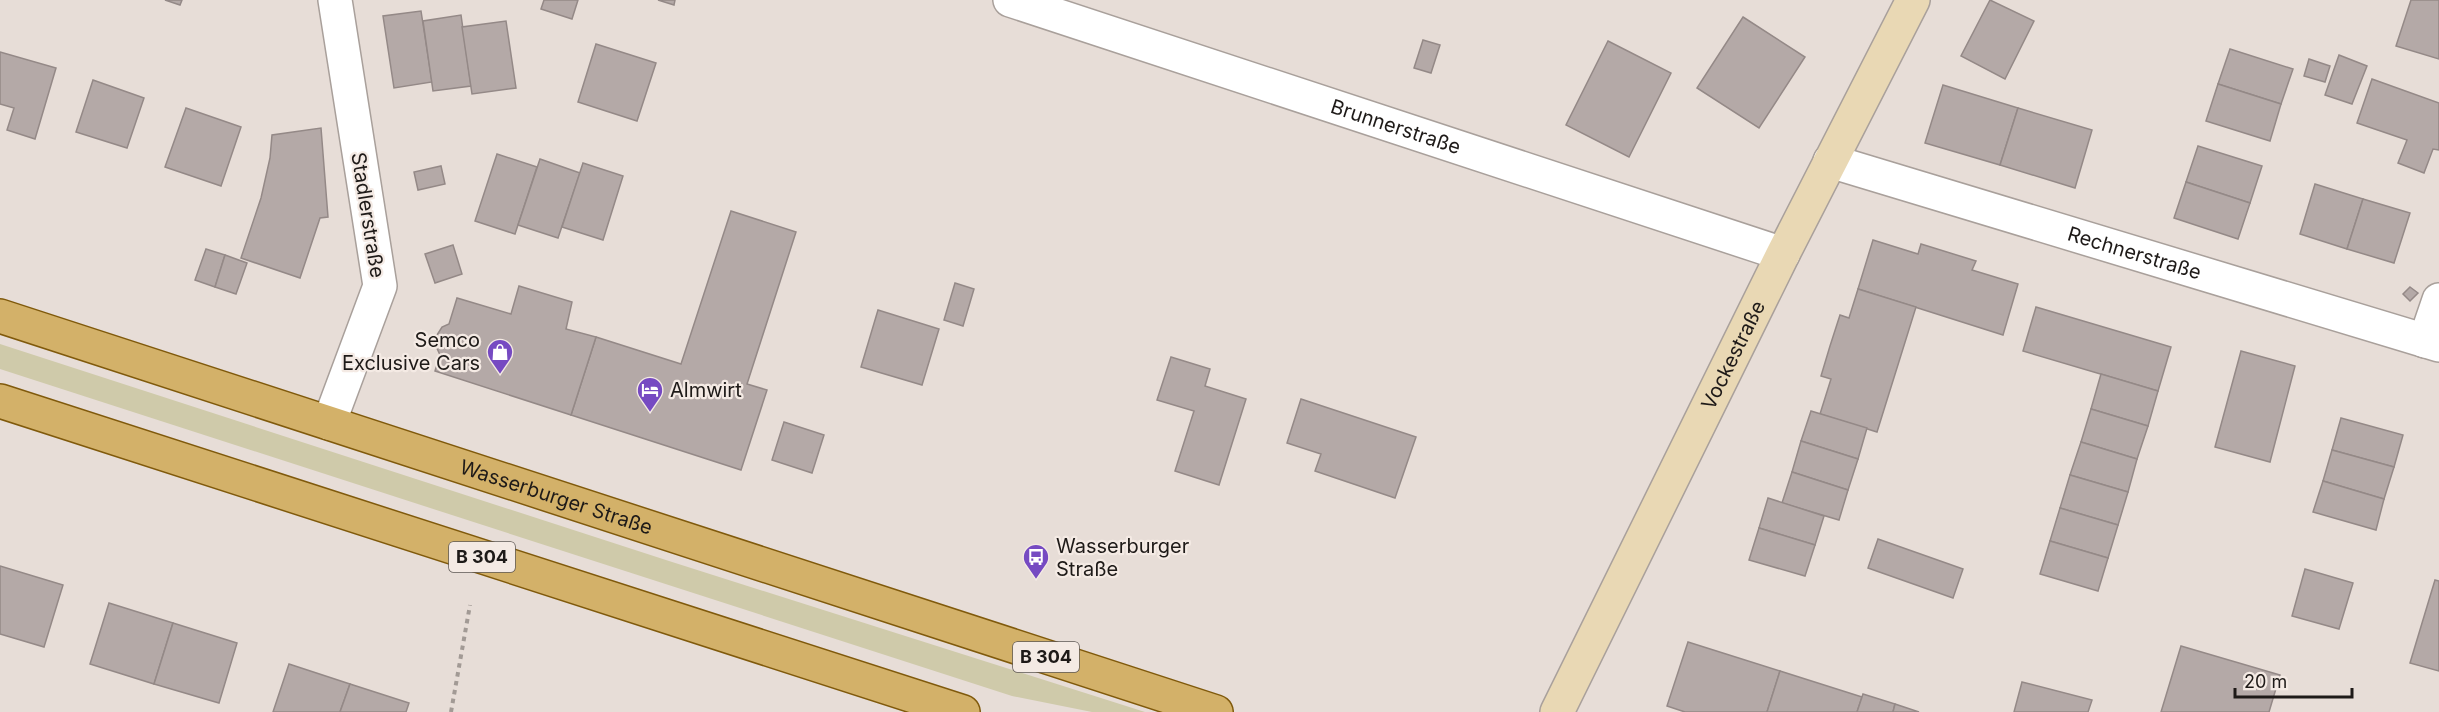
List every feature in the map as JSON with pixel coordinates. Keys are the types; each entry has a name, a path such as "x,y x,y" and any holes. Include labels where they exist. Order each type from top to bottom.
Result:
{"main road":[{"name":"Vockestraße","path":"1557,712 1783,254 1912,0"},
{"name":"Wasserburger Straße","path":"0,316 1216,712"},
{"name":"B 304","path":"0,401 963,712"}],"street":[{"name":"Stadlerstraße","path":"329,423 380,286 335,0"},
{"name":"Brunnerstraße","path":"1010,0 1783,254"},
{"name":"Rechnerstraße","path":"1830,161 2432,343"},
{"path":"2432,343 2439,300"}],"path":[{"path":"451,712 470,605"}],"shaded area":[{"path":"0,344 669,561 1145,712 1092,712 1012,696 0,369"}],"building":[{"path":"165,0 182,0 180,5"},
{"path":"544,0 578,0 572,19 541,9"},
{"path":"658,0 675,0 674,5"},
{"path":"1990,0 2034,21 2005,79 1961,56"},
{"path":"2411,0 2439,0 2439,59 2396,46"},
{"path":"421,11 432,82 394,88 383,16"},
{"path":"461,15 471,86 433,91 423,21"},
{"path":"1743,17 1805,57 1759,128 1697,88"},
{"path":"506,21 516,88 472,94 462,27"},
{"path":"1423,40 1440,45 1431,73 1414,68"},
{"path":"1608,41 1671,73 1629,157 1566,125"},
{"path":"596,44 656,63 637,121 578,102"},
{"path":"2230,49 2293,69 2281,104 2218,84"},
{"path":"0,52 56,68 35,139 7,130 14,108 0,104"},
{"path":"2339,55 2367,66 2352,104 2325,95"},
{"path":"2309,59 2330,66 2325,82 2304,76"},
{"path":"2372,79 2439,103 2439,150 2433,149 2424,173 2398,163 2407,140 2357,123"},
{"path":"93,80 144,98 127,148 76,132"},
{"path":"2218,84 2281,104 2270,141 2206,121"},
{"path":"1943,85 2018,108 2000,165 1925,143"},
{"path":"186,108 241,127 221,186 165,167"},
{"path":"2018,108 2092,130 2075,188 2000,165"},
{"path":"321,128 328,217 320,218 300,278 241,258 261,198 270,158 272,135"},
{"path":"2198,146 2262,166 2250,203 2186,182"},
{"path":"497,154 537,167 515,234 475,221"},
{"path":"540,159 580,173 558,238 518,225"},
{"path":"583,163 623,176 603,240 562,227"},
{"path":"441,166 445,184 418,190 414,172"},
{"path":"2186,182 2250,203 2238,239 2174,218"},
{"path":"2315,184 2363,199 2347,249 2300,234"},
{"path":"2363,199 2410,213 2394,263 2347,249"},
{"path":"731,211 796,232 747,384 767,390 741,470 571,415 596,337 681,364"},
{"path":"1873,240 1918,254 1921,244 1976,261 1972,270 2018,284 2003,335 1858,289"},
{"path":"453,245 462,274 435,283 425,254"},
{"path":"206,249 225,255 215,287 195,280"},
{"path":"225,255 247,263 236,294 215,287"},
{"path":"955,283 974,289 963,326 944,320"},
{"path":"519,286 572,302 566,329 596,337 571,415 435,371 440,355 436,346 437,335 442,327 449,324 457,298 511,314"},
{"path":"2410,287 2418,293 2410,301 2403,294"},
{"path":"1858,289 1916,307 1877,432 1820,414 1831,379 1821,376 1830,346 1840,315 1849,318"},
{"path":"2036,307 2171,347 2158,391 2023,351"},
{"path":"878,310 939,329 922,385 861,367"},
{"path":"2241,351 2295,366 2270,462 2215,447"},
{"path":"1171,357 1210,369 1205,386 1246,399 1219,485 1175,471 1194,411 1157,400"},
{"path":"2101,374 2158,391 2148,426 2091,409"},
{"path":"1301,399 1416,437 1395,498 1315,471 1321,454 1287,443"},
{"path":"2091,409 2148,426 2137,459 2081,442"},
{"path":"1811,411 1867,428 1858,459 1801,441"},
{"path":"2341,418 2403,435 2394,467 2332,450"},
{"path":"784,422 824,435 812,473 772,460"},
{"path":"1801,441 1858,459 1848,490 1792,472"},
{"path":"2081,442 2137,459 2128,492 2070,475"},
{"path":"2332,450 2394,467 2384,499 2323,481"},
{"path":"1792,472 1848,490 1839,520 1782,503"},
{"path":"2070,475 2128,492 2118,525 2060,508"},
{"path":"2323,481 2384,499 2376,530 2313,512"},
{"path":"1768,498 1824,516 1815,545 1759,528"},
{"path":"2060,508 2118,525 2108,558 2050,541"},
{"path":"1759,528 1815,545 1805,576 1749,560"},
{"path":"1878,539 1963,569 1953,598 1868,568"},
{"path":"2050,541 2108,558 2098,591 2040,574"},
{"path":"0,566 63,585 44,647 0,634"},
{"path":"2305,569 2353,583 2339,629 2292,616"},
{"path":"2435,580 2439,581 2439,671 2410,663"},
{"path":"109,603 173,623 154,684 90,664"},
{"path":"173,623 237,643 219,703 154,684"},
{"path":"1688,642 1780,671 1767,712 1685,712 1667,706"},
{"path":"2181,646 2280,675 2269,712 2161,712"},
{"path":"289,664 350,684 340,712 273,712"},
{"path":"1780,671 1862,697 1857,712 1767,712"},
{"path":"2022,682 2092,700 2088,712 2014,712"},
{"path":"350,684 409,703 406,712 340,712"},
{"path":"1863,694 1895,704 1893,712 1857,712"},
{"path":"1895,704 1919,712 1893,712"}],"place":[{"name":"Semco Exclusive Cars","path":"500,375"},
{"name":"Almwirt","path":"650,413"},
{"name":"Wasserburger Straße","path":"1036,580"}]}
